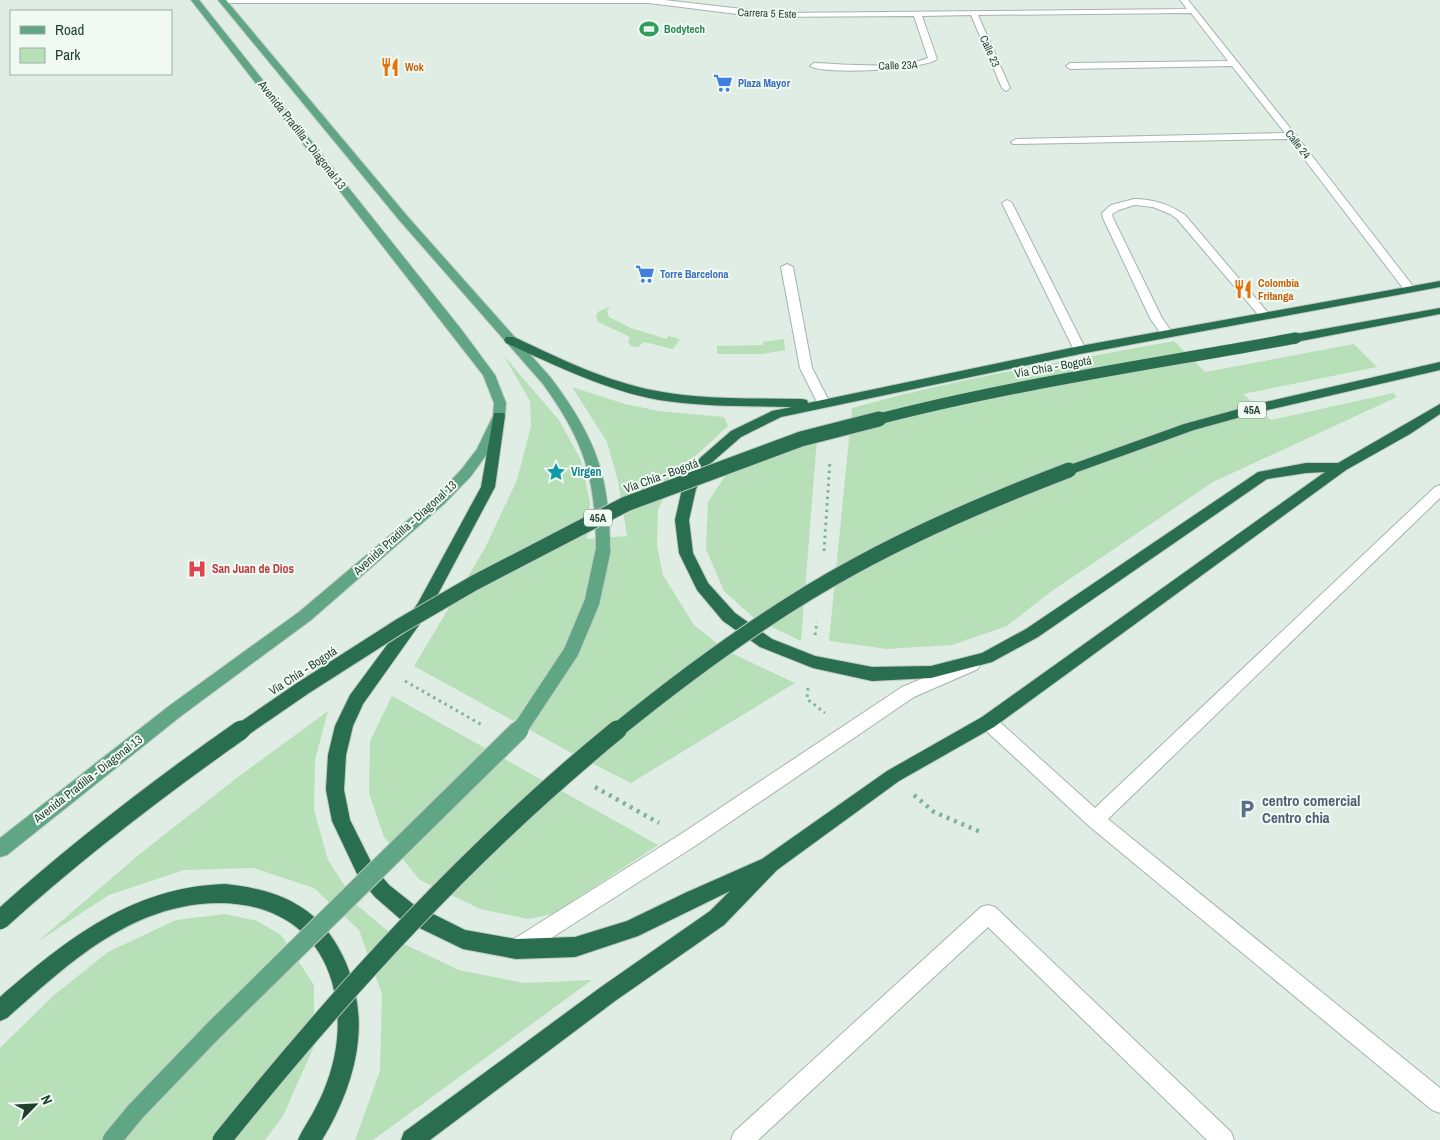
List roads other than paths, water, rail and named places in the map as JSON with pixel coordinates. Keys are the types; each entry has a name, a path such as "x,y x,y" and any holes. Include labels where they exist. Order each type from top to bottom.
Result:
{"highway":[{"path":"1341,467 1306,468 1263,475 1032,633 986,658 932,672 872,674 813,662 766,643 729,617 702,586 686,553 682,520 689,489 705,461 736,434 777,414 1080,350 1440,284"},
{"name":"Vía Chía - Bogotá","path":"0,920 51,874 175,776 303,688 400,626 474,583 626,504 801,439 920,408 1046,382 1440,311"},
{"path":"510,340 600,381 640,392 722,402 824,403"},
{"name":"45A","path":"222,1140 251,1103 364,971 468,862 565,773 656,698 742,635 826,582 909,538 989,501 1069,470 1189,427 1257,408 1440,366"},
{"path":"412,1140 600,1000 717,918 770,864 893,776 988,722 1341,467 1405,431 1440,408"},
{"path":"499,416 488,487 424,607 356,700 344,726 337,755 335,790 341,821 366,872 382,891 406,911 464,939 516,948 575,947 632,929 692,899 770,864"},
{"path":"0,1011 51,966 103,928 149,906 198,894 238,893 275,902 302,918 327,944 341,973 348,1014 347,1046 336,1087 318,1129 309,1140"}],"main road":[{"name":"Avenida Pradilla - Diagonal 13","path":"0,849 175,711 305,616 426,512 466,473 483,450 499,416 500,403 489,375 195,0"},
{"name":"Avenida Pradilla - Diagonal 13","path":"112,1140 136,1110 213,1031 433,813 517,733 570,652 592,602 603,551 604,515 601,490 594,462 581,431 566,405 547,380 404,218 222,0"}],"street":[{"name":"Carrera 5 Este","path":"222,0 649,1 758,14 1192,11"},
{"name":"Calle 24","path":"1184,0 1292,136 1410,290"},
{"name":"Calle 23A","path":"814,66 909,66 929,62 933,59 917,14"},
{"name":"Calle 23","path":"974,14 1006,88"},
{"path":"1070,66 1233,63"},
{"path":"1016,142 1292,136"},
{"path":"1166,334 1156,318 1108,218 1107,213 1112,207 1130,202 1157,205 1173,210 1265,316"},
{"path":"1007,203 1080,350"},
{"path":"788,267 806,368 824,403"},
{"path":"1094,820 1440,490"},
{"path":"516,948 688,840 908,692 986,658"},
{"path":"988,722 1094,820 1440,1102"},
{"path":"742,1140 988,914 1223,1140"}],"place":[{"name":"Bodytech","path":"649,29"},
{"name":"Wok","path":"390,67"},
{"name":"Plaza Mayor","path":"723,83"},
{"name":"Torre Barcelona","path":"645,274"},
{"name":"Colombia Fritanga","path":"1243,289"},
{"name":"Virgen","path":"556,472"},
{"name":"San Juan de Dios","path":"197,569"},
{"name":"centro comercial Centro chia","path":"1247,809"}]}
